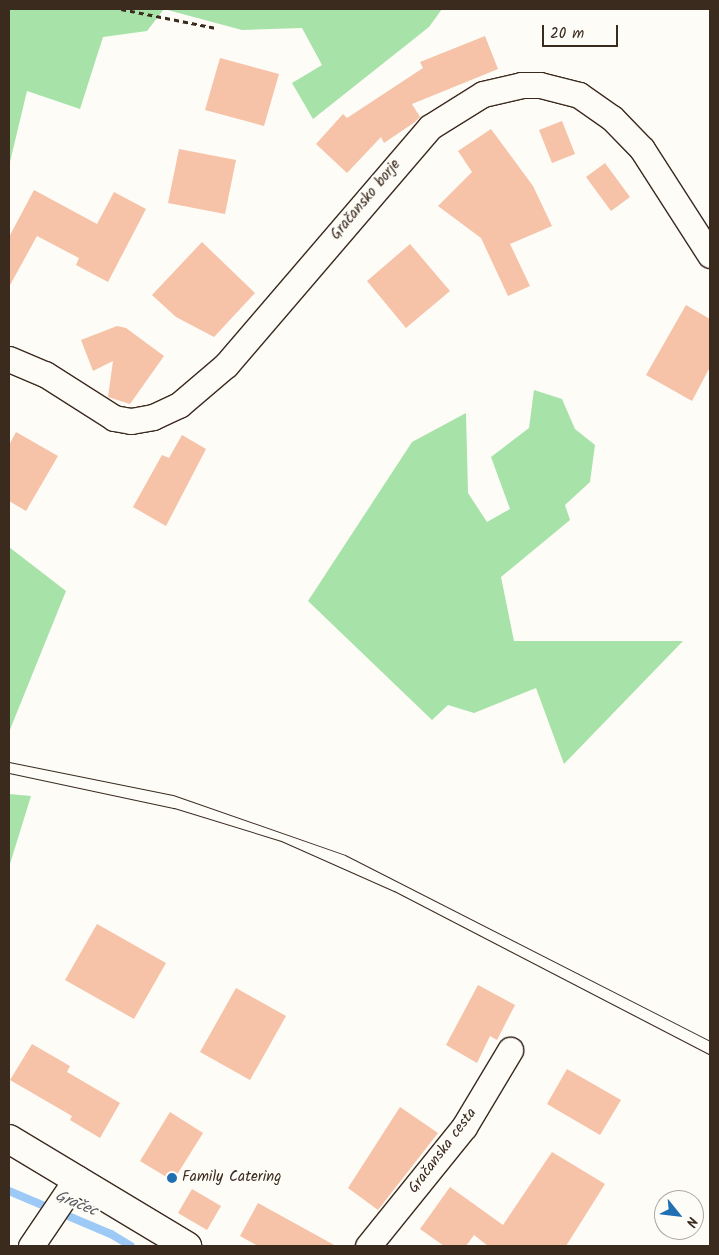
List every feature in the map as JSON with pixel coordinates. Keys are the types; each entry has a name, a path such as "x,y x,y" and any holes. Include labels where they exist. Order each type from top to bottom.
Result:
{"main road":[{"path":"9,1138 187,1246"}],"street":[{"name":"Gračansko borje","path":"9,359 45,374 114,418 131,421 154,417 179,405 226,365 430,127 483,94 521,85 566,90 597,106 612,118 642,150 710,254"},
{"name":"Gračanska cesta","path":"368,1246 464,1127 510,1050"},
{"path":"38,1238 76,1178"}],"path":[{"path":"121,9 216,28"}],"green space":[{"path":"9,9 164,9 147,31 103,37 80,109 27,91 9,166"},
{"path":"164,9 442,9 429,27 313,119 292,83 322,65 302,28 242,30"},
{"path":"534,390 562,399 575,429 595,445 590,482 565,505 570,520 501,577 514,641 683,641 564,764 536,688 474,713 448,705 432,720 308,601 412,442 466,413 468,493 487,522 510,509 491,457 529,428"},
{"path":"9,547 66,591 9,732"},
{"path":"9,794 31,796 9,867"}],"building":[{"path":"485,36 498,69 412,104 420,117 384,143 381,137 347,173 316,144 343,114 347,118 423,68 420,62"},
{"path":"220,58 279,74 264,126 205,110"},
{"path":"562,121 575,154 552,163 539,130"},
{"path":"491,129 533,186 552,226 510,244 530,286 508,296 481,238 438,206 472,172 458,151"},
{"path":"179,149 236,160 225,214 168,203"},
{"path":"605,163 630,197 611,211 586,177"},
{"path":"34,190 97,224 114,192 146,209 108,282 76,265 79,258 37,236 9,287 9,237"},
{"path":"202,242 255,293 214,337 176,317 152,295"},
{"path":"410,244 450,291 406,328 367,281"},
{"path":"686,305 710,319 710,367 692,401 646,375"},
{"path":"117,326 126,328 164,356 130,404 108,397 113,361 93,371 81,340"},
{"path":"16,432 58,456 26,511 9,501 9,445"},
{"path":"182,435 206,449 166,526 133,507 162,455 169,458"},
{"path":"97,924 166,963 134,1019 65,980"},
{"path":"478,985 515,1005 497,1040 490,1036 477,1063 446,1045"},
{"path":"236,988 286,1016 250,1080 200,1052"},
{"path":"32,1044 70,1066 67,1072 120,1103 100,1138 70,1120 72,1116 10,1080"},
{"path":"567,1069 621,1100 600,1135 547,1104"},
{"path":"400,1107 438,1133 378,1210 348,1188"},
{"path":"170,1112 203,1133 173,1181 140,1161"},
{"path":"552,1152 605,1184 566,1246 488,1246 474,1235 466,1246 444,1246 420,1229 450,1187 503,1225"},
{"path":"192,1189 221,1206 207,1230 178,1213"},
{"path":"258,1203 336,1246 258,1246 240,1236"}],"waterway":[{"name":"Gračec","path":"9,1191 111,1234 131,1246"}],"tram line":[{"path":"9,762 173,795 345,855 710,1041"},
{"path":"9,773 174,808 281,841 394,891 710,1055"}],"place":[{"name":"Family Catering","path":"172,1178"}]}
